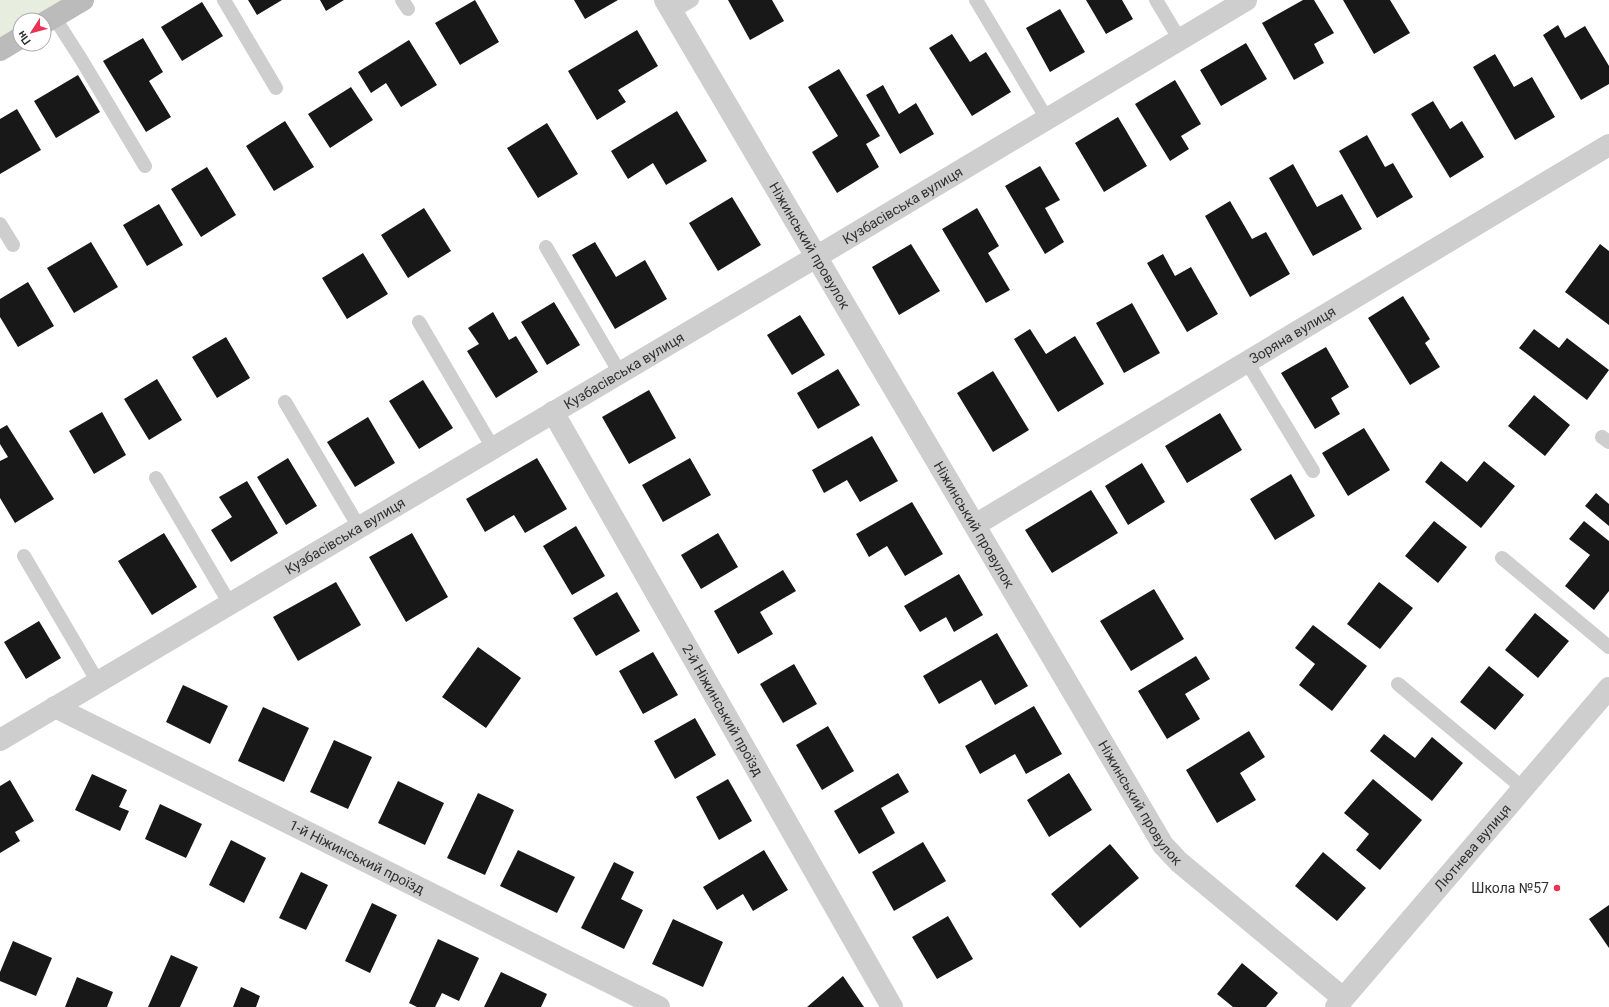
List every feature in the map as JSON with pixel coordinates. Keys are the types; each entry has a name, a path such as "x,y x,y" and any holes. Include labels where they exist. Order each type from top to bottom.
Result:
{"main road":[{"path":"52,18 82,0"},
{"path":"0,50 12,43"}],"street":[{"name":"Кузбасівська вулиця","path":"0,740 816,257 1246,0"},
{"name":"Ніжинський провулок","path":"668,6 1170,853 1340,1003"},
{"name":"Зоряна вулиця","path":"975,525 1609,145"},
{"name":"2-й Ніжинський проїзд","path":"553,412 892,1007"},
{"name":"Лютнева вулиця","path":"1340,1003 1609,688"},
{"name":"1-й Ніжинський проїзд","path":"55,707 659,1007"}],"lane":[{"path":"224,0 276,88"},
{"path":"668,6 692,0"},
{"path":"976,0 1047,119"},
{"path":"1156,0 1180,40"},
{"path":"52,24 81,59 145,166"},
{"path":"0,224 13,245"},
{"path":"546,247 620,373"},
{"path":"419,322 493,448"},
{"path":"1247,362 1313,471"},
{"path":"285,402 359,527"},
{"path":"156,478 230,604"},
{"path":"24,556 98,682"},
{"path":"1502,558 1609,647"},
{"path":"1398,684 1523,788"}],"green space":[{"path":"0,0 82,0 52,16 52,12 12,12 12,42 0,49"}],"building":[{"path":"248,0 282,0 257,15"},
{"path":"320,0 344,0 326,11"},
{"path":"475,0 499,42 460,65 435,23"},
{"path":"574,0 618,0 585,19"},
{"path":"728,0 772,0 784,21 750,40"},
{"path":"1086,0 1122,0 1133,19 1106,34"},
{"path":"1303,0 1314,0 1334,33 1314,44 1324,63 1294,80 1262,23"},
{"path":"1343,0 1390,0 1410,33 1374,54"},
{"path":"202,2 223,36 182,61 161,27"},
{"path":"1060,9 1085,52 1050,72 1026,28"},
{"path":"1558,25 1565,38 1585,26 1609,66 1609,84 1581,100 1543,35"},
{"path":"637,30 658,66 618,90 626,102 597,120 568,71"},
{"path":"952,34 970,62 986,52 1011,92 972,116 929,48"},
{"path":"143,38 163,72 149,81 171,117 146,132 103,61"},
{"path":"409,40 437,85 401,107 386,83 371,93 358,72"},
{"path":"1246,43 1267,79 1221,106 1200,70"},
{"path":"1495,54 1514,87 1532,77 1555,117 1515,140 1473,67"},
{"path":"839,69 880,136 866,144 879,167 837,193 812,152 838,136 808,87"},
{"path":"78,75 100,112 56,138 34,101"},
{"path":"1175,80 1201,124 1181,136 1189,149 1170,161 1135,104"},
{"path":"883,85 899,114 916,103 934,134 900,154 866,95"},
{"path":"351,87 373,120 330,148 308,114"},
{"path":"1433,101 1450,129 1462,121 1484,157 1450,178 1411,114"},
{"path":"17,109 41,150 0,174 0,119"},
{"path":"677,111 707,161 666,185 653,163 628,179 611,151"},
{"path":"1118,117 1147,166 1104,192 1075,143"},
{"path":"285,121 314,167 274,191 246,146"},
{"path":"547,123 578,174 538,198 507,148"},
{"path":"1367,135 1385,167 1393,163 1413,197 1377,218 1339,151"},
{"path":"1293,164 1317,207 1342,194 1362,229 1313,256 1269,178"},
{"path":"1040,166 1060,200 1045,208 1064,242 1045,254 1005,186"},
{"path":"207,167 236,215 201,237 171,189"},
{"path":"732,197 761,245 718,271 689,223"},
{"path":"1230,201 1252,239 1266,232 1290,274 1250,297 1205,216"},
{"path":"159,204 183,245 147,266 123,225"},
{"path":"424,208 451,251 408,278 381,235"},
{"path":"977,208 999,246 988,253 1010,290 986,303 942,229"},
{"path":"91,242 118,287 74,313 47,268"},
{"path":"595,242 616,277 645,260 667,299 615,329 572,255"},
{"path":"911,244 940,291 899,315 872,267"},
{"path":"1600,244 1609,251 1609,325 1565,292"},
{"path":"363,253 388,294 347,319 322,278"},
{"path":"1163,254 1175,276 1191,267 1218,314 1187,332 1147,263"},
{"path":"28,282 54,326 18,347 0,317 0,299"},
{"path":"1403,296 1430,339 1425,343 1440,367 1410,385 1368,318"},
{"path":"554,302 580,345 547,365 521,322"},
{"path":"1132,303 1160,353 1124,373 1096,323"},
{"path":"493,312 509,340 516,336 538,372 496,398 467,351 479,344 468,328"},
{"path":"800,315 825,355 792,375 767,335"},
{"path":"1030,329 1046,354 1075,336 1104,384 1058,412 1014,339"},
{"path":"1534,329 1559,348 1567,338 1609,370 1587,400 1519,348"},
{"path":"226,337 250,378 217,398 192,357"},
{"path":"1326,347 1349,387 1331,398 1340,414 1315,429 1281,373"},
{"path":"838,369 860,405 818,429 797,393"},
{"path":"993,371 1029,430 993,452 957,393"},
{"path":"157,379 182,420 149,440 124,399"},
{"path":"423,380 453,428 419,449 389,401"},
{"path":"649,390 676,438 629,464 602,417"},
{"path":"1534,395 1570,425 1545,456 1508,426"},
{"path":"102,412 126,455 94,474 69,431"},
{"path":"1220,413 1242,450 1187,483 1165,446"},
{"path":"368,417 395,463 355,487 327,442"},
{"path":"7,425 54,499 15,523 0,498 0,461 8,457 0,444 0,429"},
{"path":"1364,428 1390,470 1348,496 1322,453"},
{"path":"872,436 898,481 860,502 847,480 824,493 812,470"},
{"path":"288,458 317,506 286,525 257,477"},
{"path":"537,458 567,509 525,533 514,515 485,532 466,499"},
{"path":"690,458 711,495 663,522 642,485"},
{"path":"1441,461 1467,482 1484,461 1515,486 1481,528 1425,482"},
{"path":"1142,463 1165,502 1128,525 1105,486"},
{"path":"1291,474 1315,516 1275,540 1250,499"},
{"path":"247,481 278,533 231,562 211,530 232,517 219,497"},
{"path":"1091,490 1118,533 1052,573 1025,530"},
{"path":"1596,493 1609,504 1609,526 1585,506"},
{"path":"912,502 943,554 905,576 887,546 869,557 856,534"},
{"path":"1434,521 1467,547 1438,583 1405,556"},
{"path":"1584,521 1609,541 1609,591 1594,610 1565,586 1590,555 1569,539"},
{"path":"576,526 605,576 572,595 543,546"},
{"path":"164,533 197,587 152,615 118,561"},
{"path":"412,533 448,597 406,622 369,557"},
{"path":"718,533 738,567 701,589 681,555"},
{"path":"783,570 796,591 760,612 773,634 738,654 714,611"},
{"path":"959,574 983,615 954,632 946,617 920,632 904,606"},
{"path":"336,582 361,625 298,661 273,617"},
{"path":"1379,582 1413,608 1380,649 1347,624"},
{"path":"1154,589 1184,639 1131,671 1100,621"},
{"path":"617,592 640,631 596,656 573,618"},
{"path":"1535,613 1569,641 1538,678 1505,650"},
{"path":"39,621 61,658 26,679 4,642"},
{"path":"1313,625 1367,666 1332,711 1299,685 1315,664 1295,648"},
{"path":"997,633 1028,686 995,705 981,680 939,704 923,676"},
{"path":"478,647 521,678 486,728 442,697"},
{"path":"653,652 678,695 643,714 619,671"},
{"path":"1196,656 1210,679 1185,694 1200,719 1167,739 1138,691"},
{"path":"794,664 817,704 783,723 760,684"},
{"path":"1489,666 1524,695 1495,730 1460,702"},
{"path":"183,685 228,706 210,744 166,722"},
{"path":"1034,706 1062,754 1026,774 1015,754 980,774 965,746"},
{"path":"263,707 309,728 284,782 238,761"},
{"path":"695,718 716,755 675,779 654,741"},
{"path":"828,726 854,771 822,790 796,745"},
{"path":"1249,731 1265,757 1240,773 1256,800 1217,823 1186,770"},
{"path":"1384,734 1415,758 1432,737 1463,763 1432,801 1370,751"},
{"path":"334,740 372,757 348,809 310,792"},
{"path":"898,773 909,792 881,808 895,833 859,854 834,811"},
{"path":"1069,773 1092,810 1049,837 1027,800"},
{"path":"92,774 127,790 119,807 129,811 120,831 75,810"},
{"path":"728,779 752,821 719,840 696,797"},
{"path":"1373,779 1422,820 1380,870 1356,850 1369,834 1344,813"},
{"path":"10,780 34,821 15,832 20,841 0,853 0,786"},
{"path":"398,781 444,803 425,845 378,823"},
{"path":"478,793 514,810 485,875 447,858"},
{"path":"160,804 202,824 186,858 145,839"},
{"path":"231,840 266,858 244,903 209,885"},
{"path":"923,842 946,881 894,911 872,872"},
{"path":"1110,844 1139,878 1080,928 1051,894"},
{"path":"518,850 575,877 557,913 500,886"},
{"path":"764,850 788,890 753,911 743,894 717,910 703,887"},
{"path":"1323,852 1366,888 1337,921 1295,886"},
{"path":"614,862 634,872 621,899 643,910 624,949 581,928"},
{"path":"301,872 328,885 306,930 279,918"},
{"path":"372,903 397,915 370,973 345,961"},
{"path":"1609,905 1609,948 1589,919"},
{"path":"948,916 973,959 937,979 912,937"},
{"path":"673,919 723,942 703,987 652,964"},
{"path":"438,939 479,958 459,1001 442,993 435,1007 417,1007 409,1003"},
{"path":"13,941 52,958 36,996 0,981 0,972"},
{"path":"171,955 198,967 180,1007 148,1007"},
{"path":"1242,963 1278,993 1266,1007 1233,1007 1217,994"},
{"path":"501,972 547,994 541,1007 484,1007"},
{"path":"843,976 864,1007 807,1007"},
{"path":"77,977 113,992 107,1007 65,1007"},
{"path":"241,987 260,996 256,1007 233,1007"}],"place":[{"name":"Школа №57","path":"1557,888"}]}
